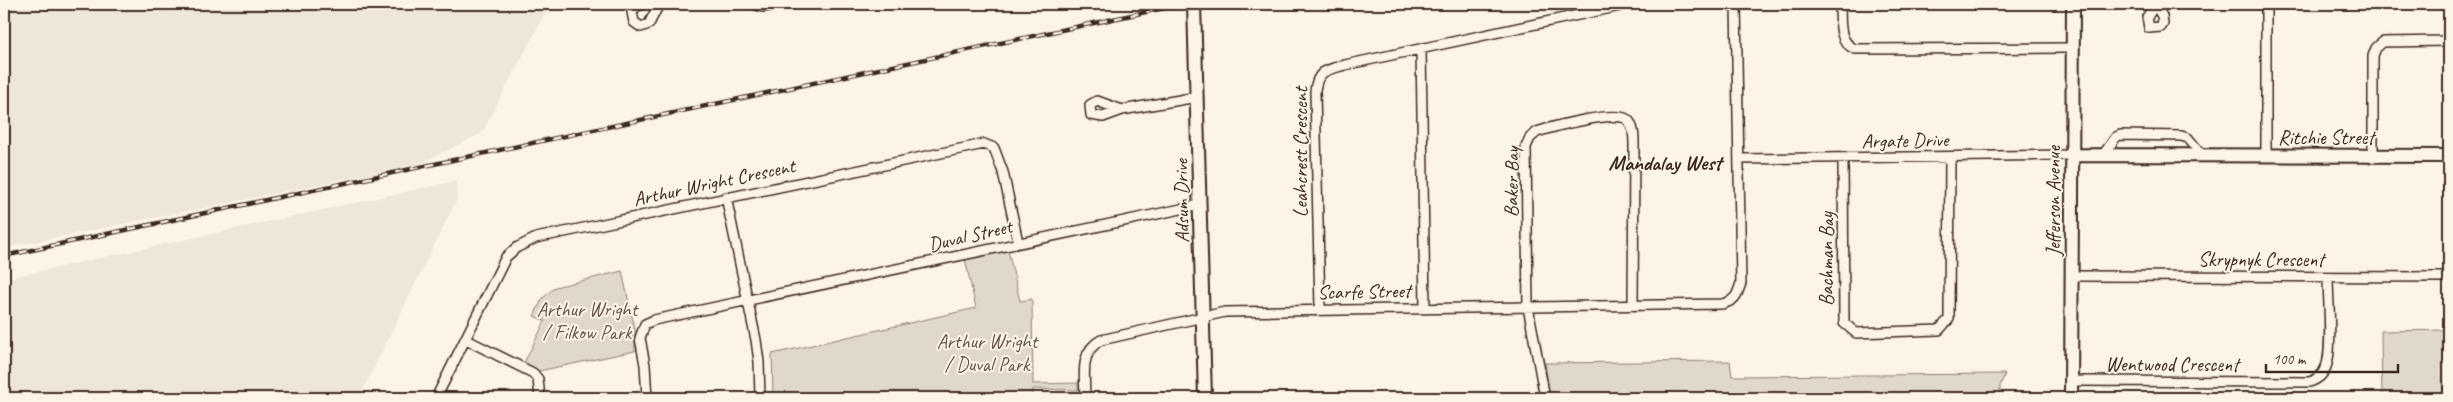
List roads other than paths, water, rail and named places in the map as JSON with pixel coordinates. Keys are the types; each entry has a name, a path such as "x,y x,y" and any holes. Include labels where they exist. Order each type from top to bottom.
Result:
{"street":[{"path":"643,4 637,6 632,12 634,22 641,27 650,24 654,4"},
{"path":"754,4 763,7 783,4"},
{"name":"Adsum Drive","path":"1194,4 1205,398"},
{"name":"Leahcrest Crescent","path":"1320,309 1316,80 1322,72 1331,68 1630,4"},
{"path":"1528,307 1722,304 1732,302 1737,296 1741,283 1736,4"},
{"path":"1840,4 1843,40 1848,46 1855,49 2073,48"},
{"name":"Jefferson Avenue","path":"2071,398 2073,4"},
{"path":"2266,4 2266,155"},
{"path":"2373,155 2373,56 2376,48 2383,42 2449,41"},
{"path":"1421,49 1425,308"},
{"path":"1122,110 1197,97"},
{"name":"Baker Bay","path":"1545,398 1528,307 1526,147 1530,138 1537,132 1620,116 1628,120 1634,139 1633,305"},
{"path":"2103,155 2116,137 2129,134 2181,136 2188,138 2202,155"},
{"name":"Arthur Wright Crescent","path":"436,398 506,257 525,242 726,197 984,144 994,148 1003,172 1018,242"},
{"name":"Argate Drive","path":"1739,160 2072,155"},
{"name":"Ritchie Street","path":"2072,155 2449,156"},
{"name":"Bachman Bay","path":"1843,158 1844,323 1856,333 1939,330 1949,319 1950,156"},
{"path":"726,197 760,362 760,398"},
{"name":"Duval Street","path":"747,301 1018,242 1200,205"},
{"name":"Skrypnyk Crescent","path":"2072,276 2449,277"},
{"name":"Wentwood Crescent","path":"2071,381 2310,382 2319,378 2326,366 2328,351 2328,277"},
{"path":"647,398 645,365 640,338 645,324 663,318 747,301"},
{"name":"Scarfe Street","path":"1085,398 1086,355 1091,346 1101,340 1225,312 1528,307"},
{"path":"465,339 533,373 538,379 540,398"}],"railway":[{"path":"4,256 1183,4"}],"district":[{"name":"Mandalay West","path":"1665,163"}],"park label":[{"name":"Arthur Wright / Filkow Park","path":"587,320"},
{"name":"Arthur Wright / Duval Park","path":"987,352"}]}
